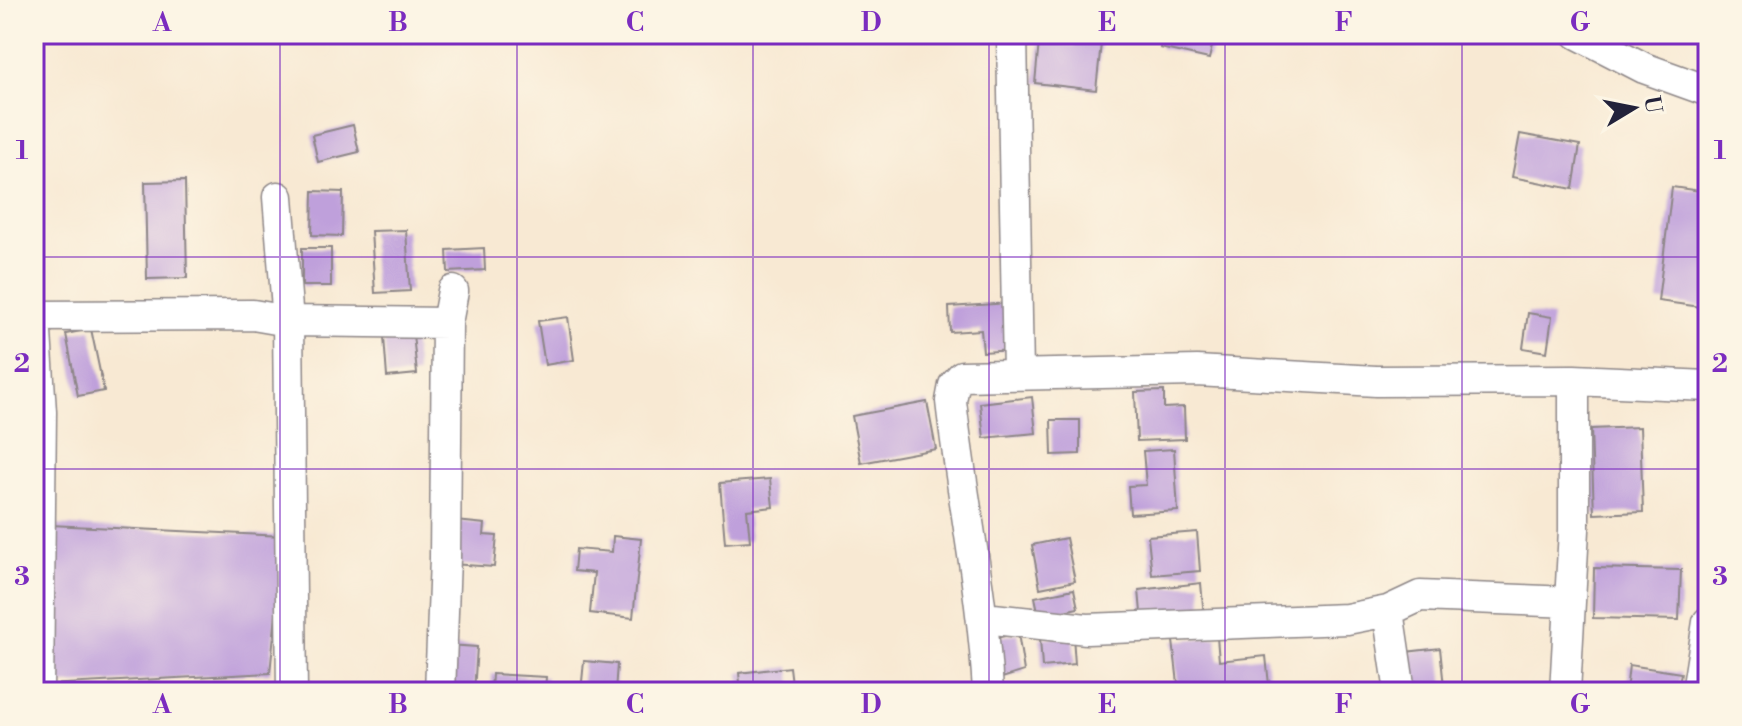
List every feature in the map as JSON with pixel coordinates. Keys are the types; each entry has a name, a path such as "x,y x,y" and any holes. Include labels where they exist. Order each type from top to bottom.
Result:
{"street":[{"path":"1012,34 1018,374"},
{"path":"1578,34 1644,68 1708,91"},
{"path":"278,197 288,321 292,692"},
{"path":"440,692 445,558 447,323 453,291"},
{"path":"38,692 41,412 35,316 253,315 288,321 447,323"},
{"path":"988,692 984,618 967,528 951,401 954,385 962,376 1197,371 1376,381 1574,380 1708,386"},
{"path":"1565,692 1574,530 1574,380"},
{"path":"984,618 1087,629 1347,619 1388,611 1420,596 1570,602"},
{"path":"1388,611 1400,692"},
{"path":"1697,692 1708,622"}],"building":[{"path":"1076,34 1102,34 1096,90 1035,83 1039,42 1075,46"},
{"path":"1163,34 1215,34 1209,59 1160,48"},
{"path":"353,125 359,152 318,162 312,135"},
{"path":"1520,134 1580,145 1573,189 1512,177"},
{"path":"185,181 187,278 147,279 145,182"},
{"path":"1672,187 1708,192 1708,308 1658,301"},
{"path":"313,191 343,192 342,236 312,235"},
{"path":"406,230 410,291 375,293 371,231"},
{"path":"302,248 331,248 331,286 302,286"},
{"path":"484,248 485,270 448,272 447,250"},
{"path":"1010,303 1012,350 983,352 981,330 950,332 949,307"},
{"path":"1528,313 1552,317 1547,352 1523,348"},
{"path":"568,317 574,360 545,365 538,321"},
{"path":"91,329 104,391 78,396 66,334"},
{"path":"413,334 417,374 387,377 384,337"},
{"path":"1164,391 1164,408 1184,407 1185,439 1137,441 1135,392"},
{"path":"1032,397 1036,433 984,438 980,403"},
{"path":"927,402 936,449 861,463 852,416"},
{"path":"1051,420 1080,420 1080,454 1052,455"},
{"path":"1640,427 1643,512 1594,514 1591,429"},
{"path":"1174,449 1178,511 1130,514 1128,486 1146,485 1143,451"},
{"path":"770,479 773,507 747,510 750,541 725,543 720,483"},
{"path":"456,521 485,524 484,535 497,536 494,567 452,564"},
{"path":"50,525 284,536 270,673 46,685"},
{"path":"1197,532 1200,571 1152,575 1148,536"},
{"path":"613,536 641,539 633,618 590,613 594,573 574,571 576,549 612,552"},
{"path":"1066,538 1075,581 1040,588 1032,545"},
{"path":"1594,568 1681,570 1679,620 1593,618"},
{"path":"1201,583 1204,617 1142,624 1139,590"},
{"path":"1074,589 1078,608 1039,616 1035,597"},
{"path":"1018,633 1024,671 1002,678 996,638"},
{"path":"1073,636 1075,664 1042,667 1040,638"},
{"path":"1217,637 1219,661 1266,656 1269,685 1179,692 1173,641"},
{"path":"448,645 477,647 474,692 446,692"},
{"path":"1440,648 1444,687 1410,690 1406,652"},
{"path":"584,661 617,664 615,692 581,692"},
{"path":"1629,665 1681,673 1678,692 1626,692"},
{"path":"790,667 793,692 741,692 739,673"},
{"path":"492,674 546,677 545,692 491,692"}]}
